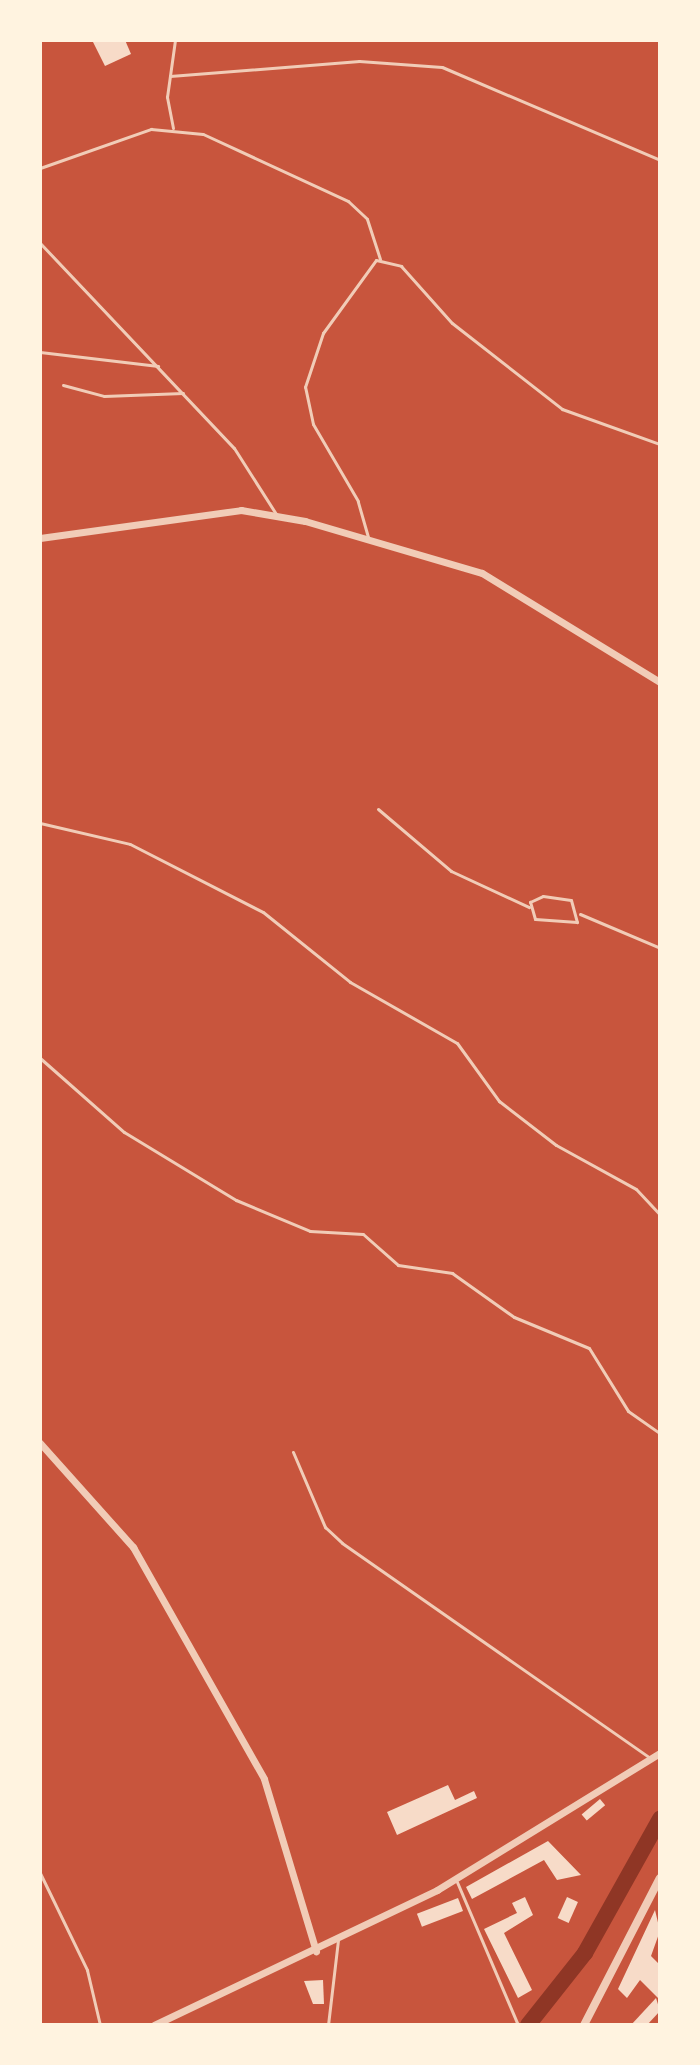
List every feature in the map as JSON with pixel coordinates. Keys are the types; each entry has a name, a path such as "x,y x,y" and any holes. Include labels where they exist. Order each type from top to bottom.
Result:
{"street":[{"path":"40,538 203,513 276,514 482,573 660,682"},
{"path":"40,1443 133,1547 264,1779 316,1951"},
{"path":"154,2025 316,1951 456,1880 660,1753"},
{"path":"584,2025 660,1878"}],"lane":[{"path":"173,128 170,76 175,40"},
{"path":"170,76 359,61 442,67 660,160"},
{"path":"40,168 125,135 173,128 348,201 367,219 380,259"},
{"path":"40,243 241,456 276,514"},
{"path":"380,259 401,266 452,323 562,409 660,444"},
{"path":"368,541 358,501 313,424 305,387 323,333 380,259"},
{"path":"40,352 158,366"},
{"path":"63,385 104,396 183,393"},
{"path":"378,809 451,871 494,896 529,907 535,919 555,925 573,924 580,914"},
{"path":"40,823 130,844 263,912 350,982 457,1043 499,1101 556,1145 636,1189 660,1215"},
{"path":"529,907 543,896 562,896 580,914 660,948"},
{"path":"40,1058 124,1132 236,1200 310,1231 363,1234 398,1265 452,1273 514,1317 589,1348 628,1411 660,1433"},
{"path":"293,1452 325,1527 342,1543 650,1759"},
{"path":"40,1873 87,1970 100,2025"},
{"path":"456,1880 518,2025"},
{"path":"328,2025 338,1940"}],"building":[{"path":"92,40 125,40 131,54 105,66"},
{"path":"448,1785 455,1800 474,1791 477,1798 397,1835 387,1812"},
{"path":"600,1799 605,1805 587,1821 582,1814"},
{"path":"548,1841 581,1875 557,1880 544,1860 472,1899 466,1887"},
{"path":"525,1897 533,1915 504,1933 532,1990 518,1998 484,1929 517,1913 512,1903"},
{"path":"567,1897 578,1902 569,1923 558,1918"},
{"path":"458,1898 463,1911 422,1927 417,1914"},
{"path":"655,1910 660,1931 651,1956 660,1965 660,2000 640,1980 627,1998 618,1989"},
{"path":"323,1980 324,2004 313,2004 304,1981"},
{"path":"656,1998 660,2011 647,2025 631,2025"}],"waterway":[{"path":"528,2025 585,1953 660,1819"}]}
